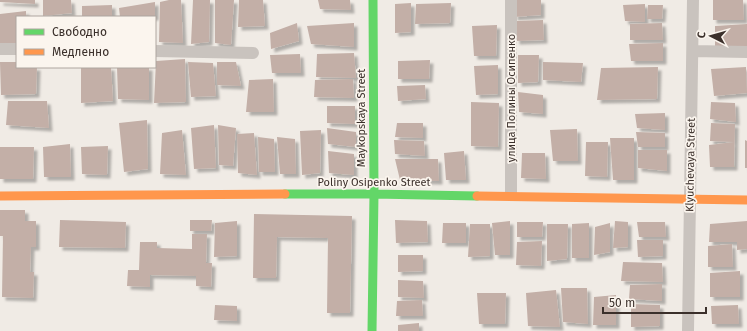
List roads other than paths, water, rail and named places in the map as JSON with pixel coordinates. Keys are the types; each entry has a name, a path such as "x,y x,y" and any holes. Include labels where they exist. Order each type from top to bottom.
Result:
{"street":[{"name":"Maykopskaya Street","path":"372,331 374,194 373,0"},
{"name":"улица Полины Осипенко","path":"511,0 511,196"},
{"name":"Klyuchevaya Street","path":"688,331 693,0"},
{"path":"0,49 16,49"},
{"path":"156,51 253,53"},
{"path":"693,51 747,52"},
{"name":"Poliny Osipenko Street","path":"0,196 374,194 747,200"}]}
